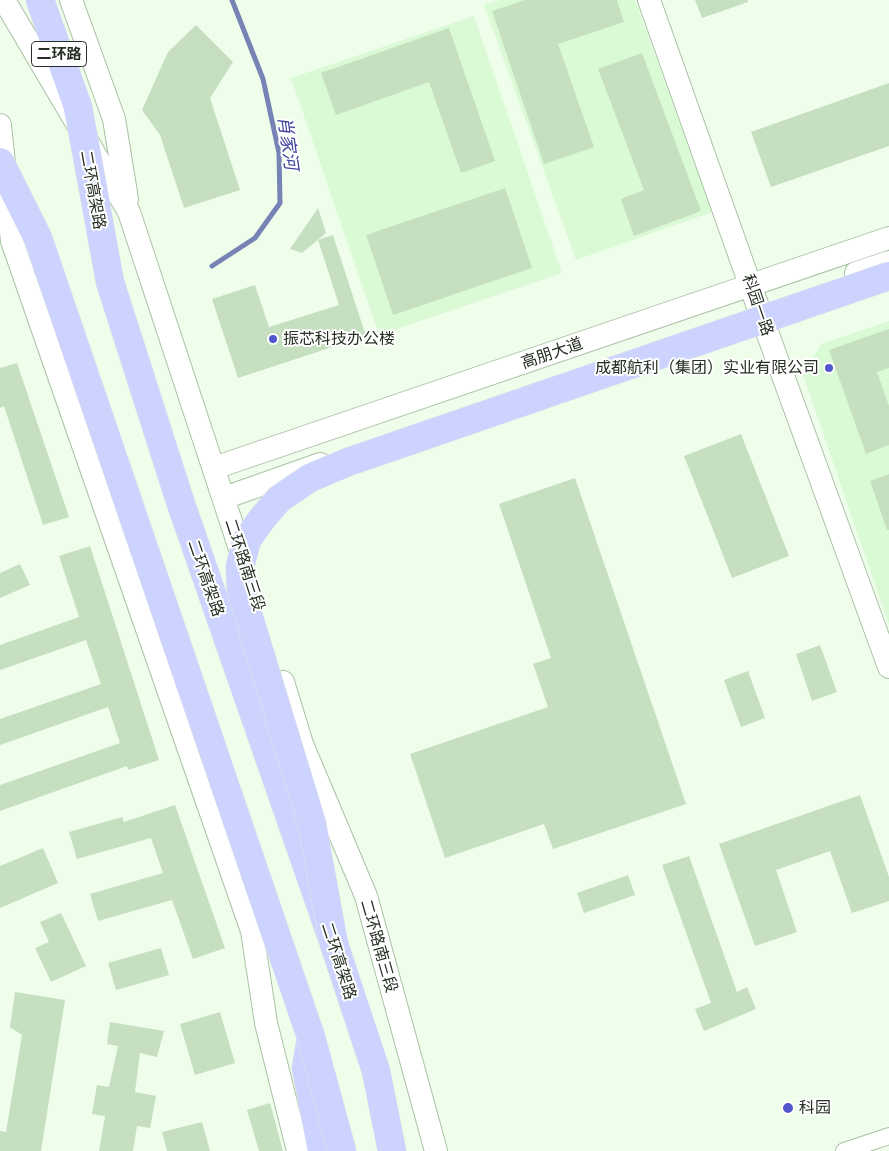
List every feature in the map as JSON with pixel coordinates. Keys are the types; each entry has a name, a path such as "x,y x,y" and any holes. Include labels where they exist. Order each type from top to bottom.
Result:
{"highway":[{"name":"二环高架路","path":"40,0 78,107 110,282 180,501 334,944 376,1071 392,1151"},
{"path":"0,162 38,238 311,1037 342,1151"},
{"path":"334,944 312,824 240,591 240,566 247,540 261,520 279,499 310,478 348,462 889,276"},
{"path":"311,1037 306,1068 322,1151"},
{"path":"376,1071 404,1123 409,1151"}],"main road":[{"name":"二环路南三段","path":"4,0 129,212 224,498 302,744 366,896 436,1151"},
{"path":"71,0 114,119 129,212"},
{"name":"科园一路","path":"649,0 758,307 889,666"},
{"path":"0,126 12,241"},
{"path":"0,216 12,241 252,930 266,1023 298,1151"},
{"name":"高朋大道","path":"214,468 889,238"},
{"name":"高朋大道","path":"224,498 889,262"}],"street":[{"path":"844,1151 889,1136"}],"shaded area":[{"path":"498,0 635,0 712,212 576,260 484,5"},
{"path":"474,16 562,273 379,335 291,78"},
{"path":"889,321 889,625 803,375 821,344"}],"building":[{"path":"525,0 617,0 624,22 558,44 594,147 544,164 492,11"},
{"path":"695,0 748,0 748,2 702,18"},
{"path":"196,25 233,62 210,98 240,190 184,208 160,135 142,110 168,52"},
{"path":"449,28 495,161 461,173 429,82 336,115 321,73"},
{"path":"642,53 701,211 634,236 621,199 644,190 598,69"},
{"path":"889,83 889,146 771,187 751,132"},
{"path":"505,188 532,268 393,315 366,235"},
{"path":"318,208 326,233 302,253 290,249"},
{"path":"333,235 366,336 238,378 212,299 255,285 269,327 339,305 318,240"},
{"path":"889,329 889,368 877,372 889,406 889,445 866,454 829,350"},
{"path":"17,363 69,517 43,525 4,406 0,408 0,368"},
{"path":"741,434 789,556 732,578 684,456"},
{"path":"889,474 889,530 887,530 870,481"},
{"path":"575,478 686,804 553,849 544,824 445,858 410,754 548,707 533,664 551,658 499,504"},
{"path":"90,546 159,760 128,770 127,766 0,811 0,785 120,743 108,707 0,745 0,719 101,684 86,640 0,670 0,645 79,617 59,556"},
{"path":"20,564 30,585 0,598 0,573"},
{"path":"820,645 837,692 812,701 796,654"},
{"path":"748,671 765,718 741,727 724,680"},
{"path":"860,795 889,877 889,901 852,913 830,851 776,870 797,932 755,946 719,844"},
{"path":"175,805 225,948 193,959 172,900 98,921 90,894 163,873 151,838 77,859 69,832 122,817 124,822"},
{"path":"43,848 58,883 0,908 0,866"},
{"path":"689,856 737,992 747,987 756,1009 704,1031 695,1009 711,1003 662,865"},
{"path":"628,875 635,895 584,913 577,893"},
{"path":"61,913 86,966 51,982 35,948 49,942 40,922"},
{"path":"161,948 169,975 116,990 108,963"},
{"path":"15,992 65,1000 41,1151 0,1151 0,1131 6,1132 22,1035 10,1027"},
{"path":"220,1012 235,1063 195,1075 180,1024"},
{"path":"110,1022 164,1031 157,1057 140,1053 135,1092 156,1096 150,1128 137,1126 133,1151 99,1151 105,1116 92,1114 97,1085 109,1087 118,1046 107,1044"},
{"path":"270,1103 283,1151 259,1151 247,1110"},
{"path":"202,1122 210,1151 167,1151 162,1132"}],"waterway":[{"name":"肖家河","path":"212,266 255,238 280,203 279,153 263,79 232,0"}],"place":[{"name":"振芯科技办公楼","path":"273,339"},
{"name":"成都航利（集团）实业有限公司","path":"829,368"},
{"name":"科园","path":"788,1108"}]}
